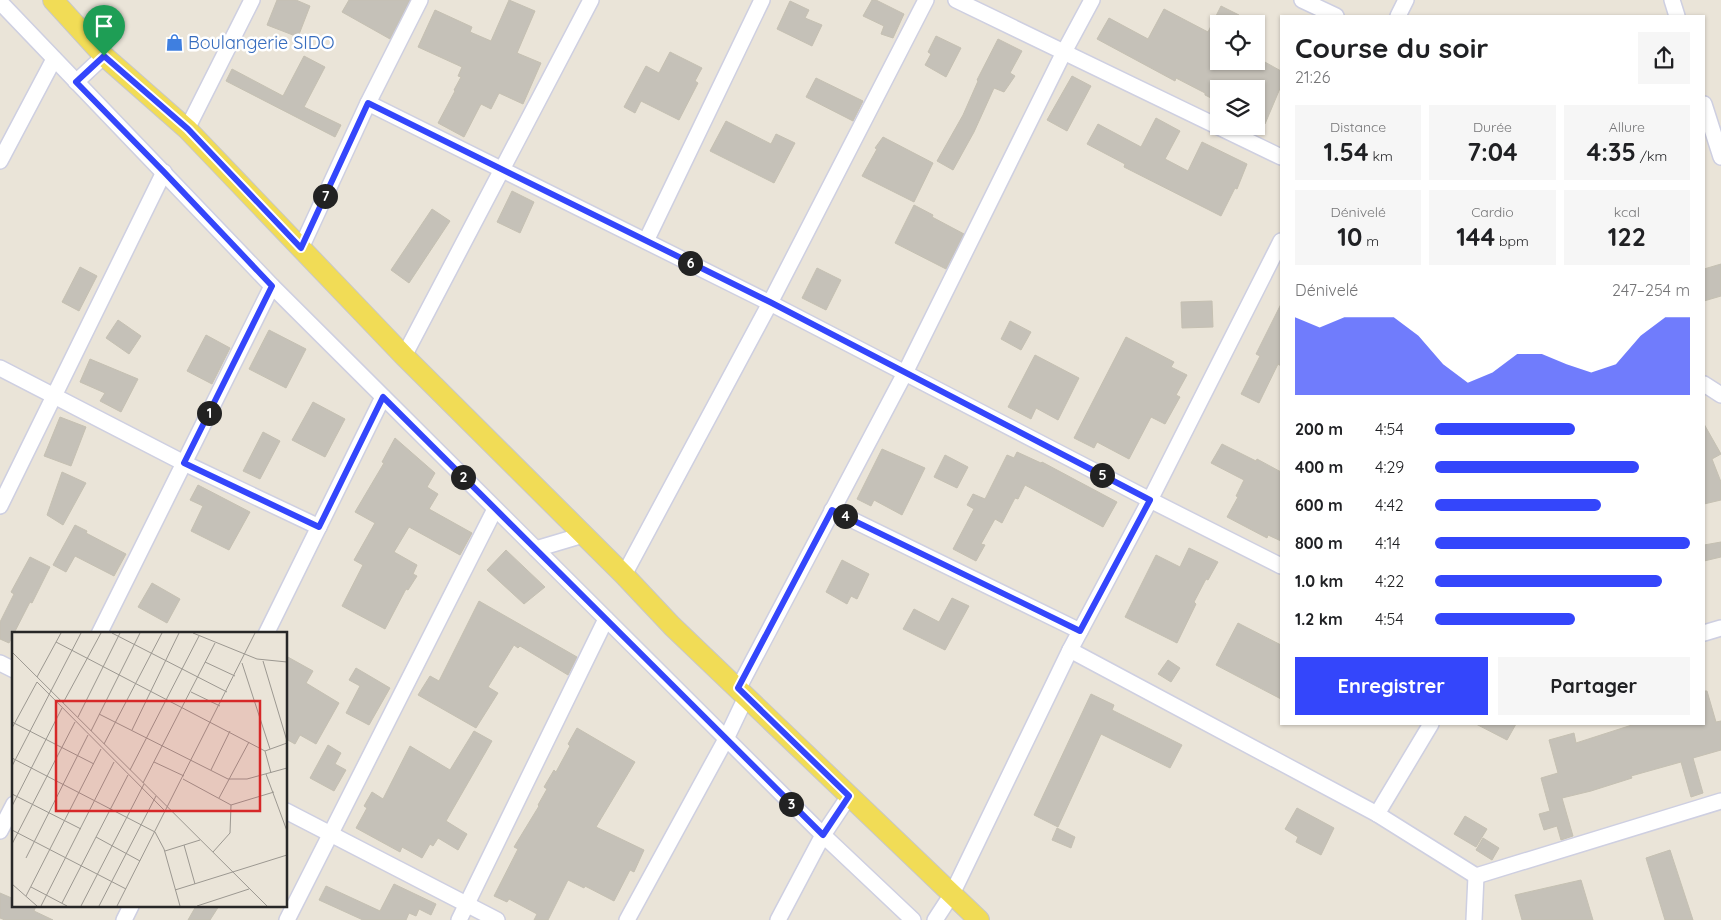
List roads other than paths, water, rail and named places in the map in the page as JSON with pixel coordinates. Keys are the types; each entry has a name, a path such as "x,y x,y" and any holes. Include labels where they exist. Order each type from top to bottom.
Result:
{"main road":[{"path":"63,4 104,56 188,129 404,356 624,575 672,626 979,920"}],"street":[{"path":"188,129 252,0"},
{"path":"301,248 368,103 420,0"},
{"path":"404,356 591,0"},
{"path":"646,241 762,0"},
{"path":"624,575 770,302 926,0"},
{"path":"956,0 1280,157"},
{"path":"627,920 726,739 742,692 832,510 905,374 1064,52 1092,0"},
{"path":"1302,0 1334,15"},
{"path":"1398,15 1406,0"},
{"path":"1672,0 1677,15"},
{"path":"0,2 272,286 823,835 913,920"},
{"path":"76,82 104,56"},
{"path":"0,161 54,59"},
{"path":"368,103 770,302 905,374 1280,565"},
{"path":"1705,107 1721,157"},
{"path":"0,506 164,172"},
{"path":"935,920 952,894 1070,650 1150,500 1280,243"},
{"path":"100,632 272,286"},
{"path":"0,368 184,463 319,527"},
{"path":"1705,385 1721,395"},
{"path":"267,632 383,397"},
{"path":"286,920 496,509"},
{"path":"832,510 1080,631"},
{"path":"536,549 583,535"},
{"path":"459,920 606,619"},
{"path":"1705,632 1721,628"},
{"path":"1070,650 1377,814 1476,876 1721,801"},
{"path":"0,663 12,669"},
{"path":"1377,814 1430,725"},
{"path":"778,920 823,835 849,796"},
{"path":"0,831 12,808"},
{"path":"288,812 497,920"},
{"path":"1474,920 1476,876"},
{"path":"124,920 130,908"}],"place":[{"name":"Boulangerie SIDO","path":"174,42"}]}
